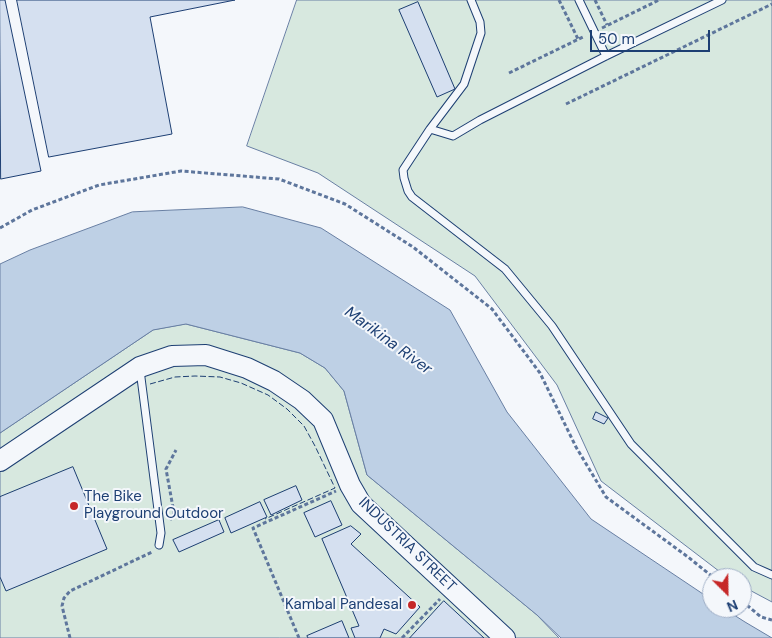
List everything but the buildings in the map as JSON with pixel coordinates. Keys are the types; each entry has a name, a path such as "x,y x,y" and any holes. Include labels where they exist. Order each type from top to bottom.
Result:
{"street":[{"name":"INDUSTRIA STREET","path":"0,461 140,367 172,356 206,355 247,368 274,381 302,400 323,420 350,485 361,504 505,638"}],"lane":[{"path":"471,0 480,22 481,33 464,84 430,129 403,170 408,191 412,197 505,269 552,326 631,444 754,567 772,574"},
{"path":"579,0 606,56"},
{"path":"430,129 453,136 480,120 606,56 722,0"},
{"path":"140,367 161,533 159,546"}],"path":[{"path":"559,0 578,39"},
{"path":"595,0 607,25"},
{"path":"566,104 772,4"},
{"path":"0,228 32,210 99,185 181,170 279,179 345,204 412,247 492,309 540,373 576,447 606,497 702,568"},
{"path":"161,533 174,513 166,469 176,450"},
{"path":"299,638 253,528 350,485"},
{"path":"70,638 62,606 64,598 70,591 153,551 159,546"},
{"path":"402,638 451,588"},
{"path":"752,609 761,617 772,620"}],"shaded area":[{"path":"297,0 772,0 772,602 752,591 752,568 715,568 601,481 557,385 475,276 318,173 247,146"},
{"path":"186,324 300,353 325,368 344,391 367,475 537,615 559,638 0,638 0,433 153,330"}],"water":[{"name":"Marikina River","path":"243,207 321,228 450,310 507,412 591,519 702,593 702,618 739,618 772,638 561,638 537,615 367,475 344,391 325,368 300,353 186,324 153,330 0,433 0,264 30,250 132,212"}],"fence":[{"path":"150,384 175,377 220,377 241,383 268,395 287,409 304,426 335,488 265,519"}],"place":[{"name":"The Bike Playground Outdoor","path":"74,506"},
{"name":"Kambal Pandesal","path":"412,605"}]}
